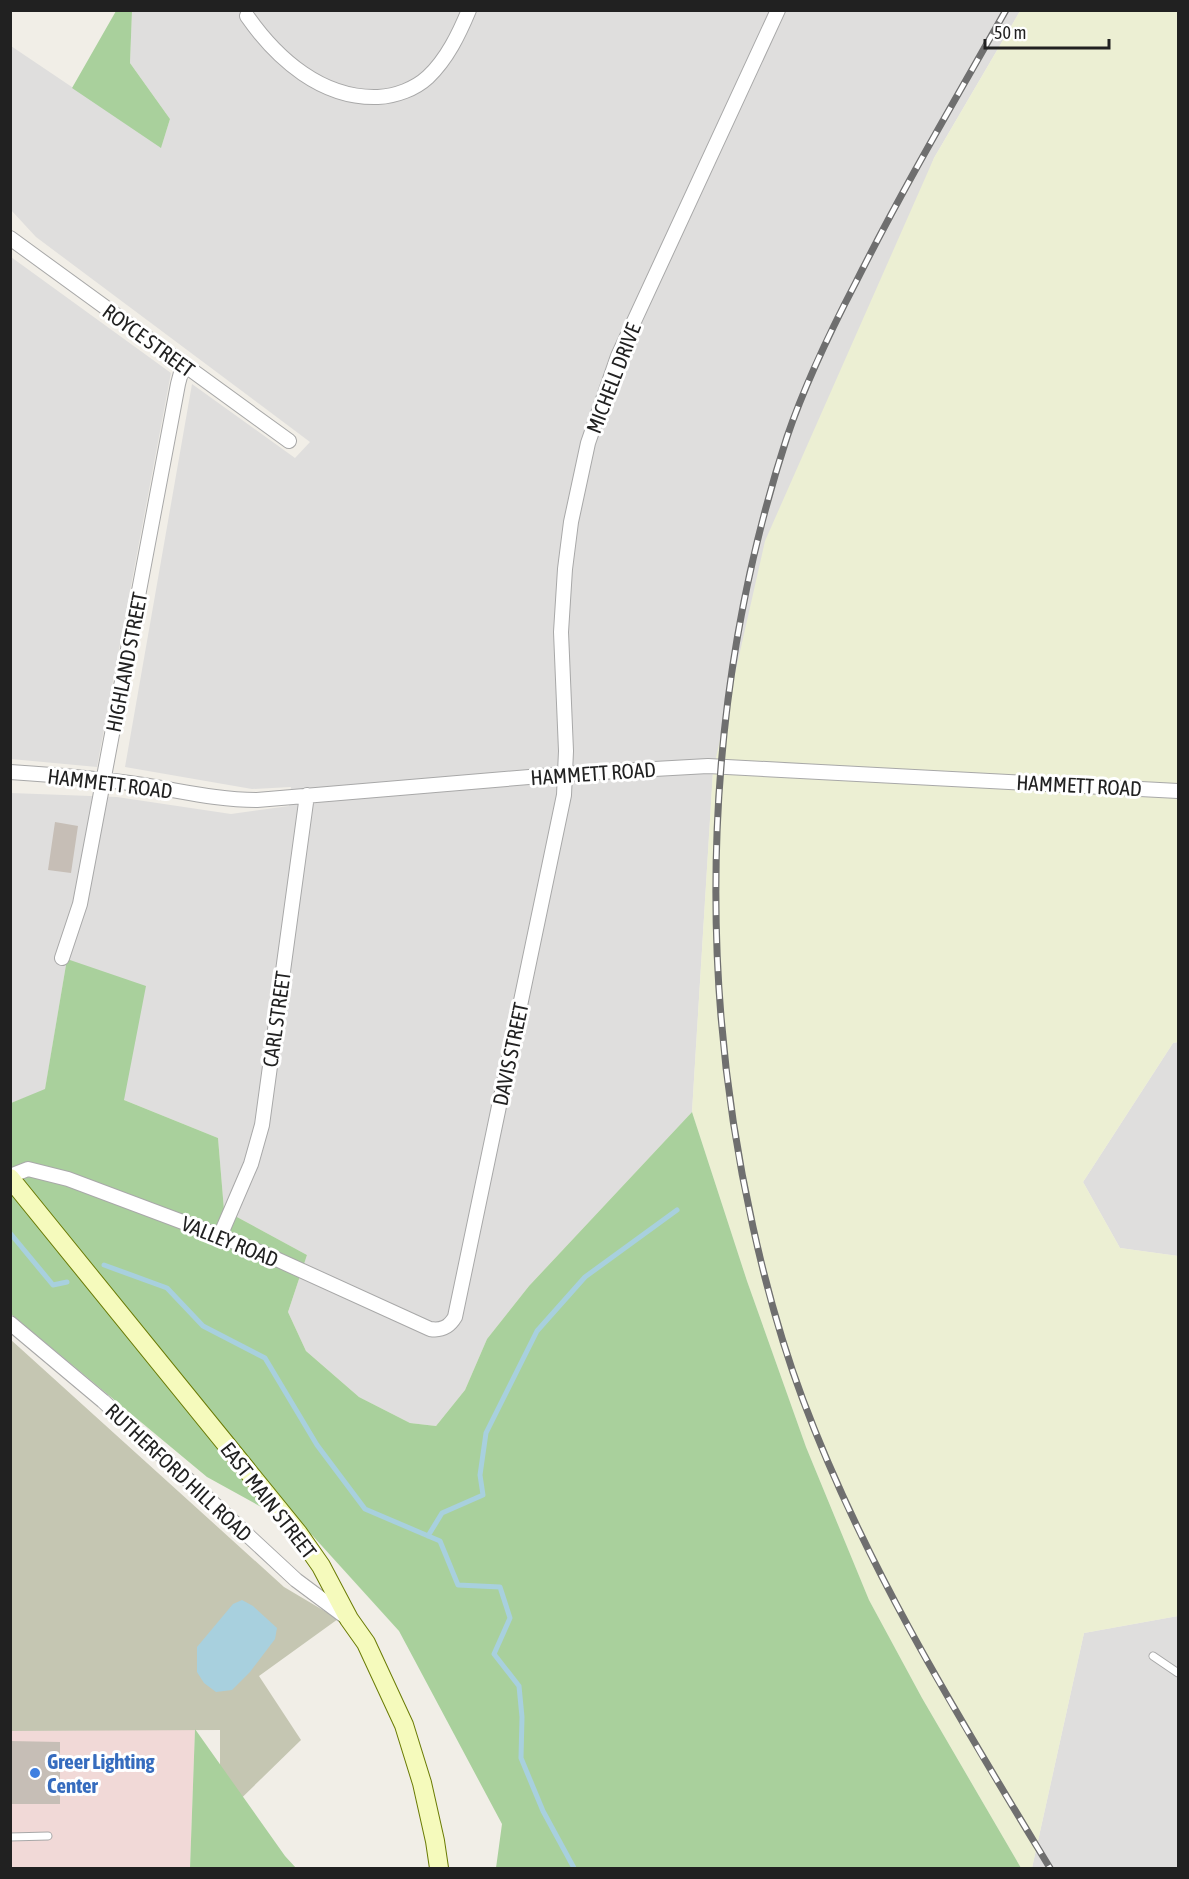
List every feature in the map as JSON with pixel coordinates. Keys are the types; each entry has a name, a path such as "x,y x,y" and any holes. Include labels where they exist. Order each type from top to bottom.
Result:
{"street":[{"path":"247,16 274,50 305,75 324,86 347,94 368,97 400,94 427,78 451,47 469,10"},
{"name":"MICHELL DRIVE","path":"565,774 561,632 565,569 571,522 588,443 622,347 778,10"},
{"name":"ROYCE STREET","path":"10,238 289,441"},
{"name":"HIGHLAND STREET","path":"62,958 80,904 183,365"},
{"name":"HAMMETT ROAD","path":"10,772 104,780 234,800 257,800 565,774 708,766 1179,791"},
{"name":"DAVIS STREET","path":"444,1328 455,1317 562,806 565,774"},
{"name":"CARL STREET","path":"220,1236 251,1164 262,1125 307,795"},
{"name":"VALLEY ROAD","path":"10,1177 28,1169 68,1179 284,1262 430,1329 444,1328"},
{"name":"EAST MAIN STREET","path":"10,1177 298,1533 321,1566 349,1619 366,1643 404,1725 422,1784 439,1869"},
{"name":"RUTHERFORD HILL ROAD","path":"10,1323 103,1401 296,1580 349,1619"}],"lane":[{"path":"1153,1656 1179,1673"},
{"path":"10,1837 48,1836"}],"shaded area":[{"path":"132,11 1020,11 934,158 713,771 692,1112 529,1286 487,1339 465,1390 436,1426 410,1423 359,1397 306,1351 288,1312 307,1255 224,1210 218,1138 124,1100 67,959 45,1090 11,1103 11,793 117,797 231,814 289,806 291,787 252,789 125,767 192,384 295,458 310,442 36,237 11,210 11,46 161,147 170,119 130,63"},
{"path":"1020,11 1178,11 1178,1042 1173,1043 1083,1182 1120,1248 1178,1256 1178,1616 1084,1633 1032,1868 1021,1868 922,1698 869,1600 806,1447 747,1281 692,1112 713,771 765,541 934,158"},
{"path":"11,257 171,373 97,767 11,759"},
{"path":"1178,1042 1178,1256 1120,1248 1083,1182 1173,1043"},
{"path":"10,1339 284,1587 338,1619 259,1676 301,1740 220,1819 220,1730 11,1731"},
{"path":"1178,1616 1178,1868 1032,1868 1084,1633"},
{"path":"195,1729 190,1868 11,1868 10,1731"}],"green space":[{"path":"116,11 132,11 130,63 170,119 161,148 72,88"},
{"path":"67,959 146,986 124,1100 218,1138 224,1210 307,1255 288,1312 306,1351 359,1397 410,1423 436,1426 465,1390 487,1339 529,1286 692,1112 747,1281 806,1447 869,1600 922,1698 1021,1868 496,1868 502,1824 399,1631 312,1535 207,1477 11,1314 11,1103 45,1089"},
{"path":"195,1729 285,1856 296,1868 190,1868"}],"water":[{"path":"242,1600 253,1606 277,1628 275,1639 250,1672 232,1690 216,1692 204,1683 197,1672 197,1647 233,1604"}],"building":[{"path":"55,822 78,826 71,873 48,870"},
{"name":"Greer Lighting Center","path":"10,1741 60,1742 60,1804 10,1804"}],"waterway":[{"path":"428,1536 442,1513 483,1495 480,1475 486,1433 537,1331 585,1277 677,1210"},
{"path":"10,1233 53,1285 67,1282"},
{"path":"104,1265 167,1288 203,1326 265,1358 317,1445 365,1509 440,1541 458,1585 500,1587 510,1618 494,1654 519,1686 522,1717 521,1758 543,1811 574,1868"}],"railway":[{"path":"1006,10 929,145 837,320 818,358 787,437 759,533 739,631 724,730 717,830 716,930 722,1030 734,1129 763,1271 795,1379 828,1462 884,1581 948,1698 1050,1868"}],"place":[{"name":"Greer Lighting Center","path":"35,1773"}]}
